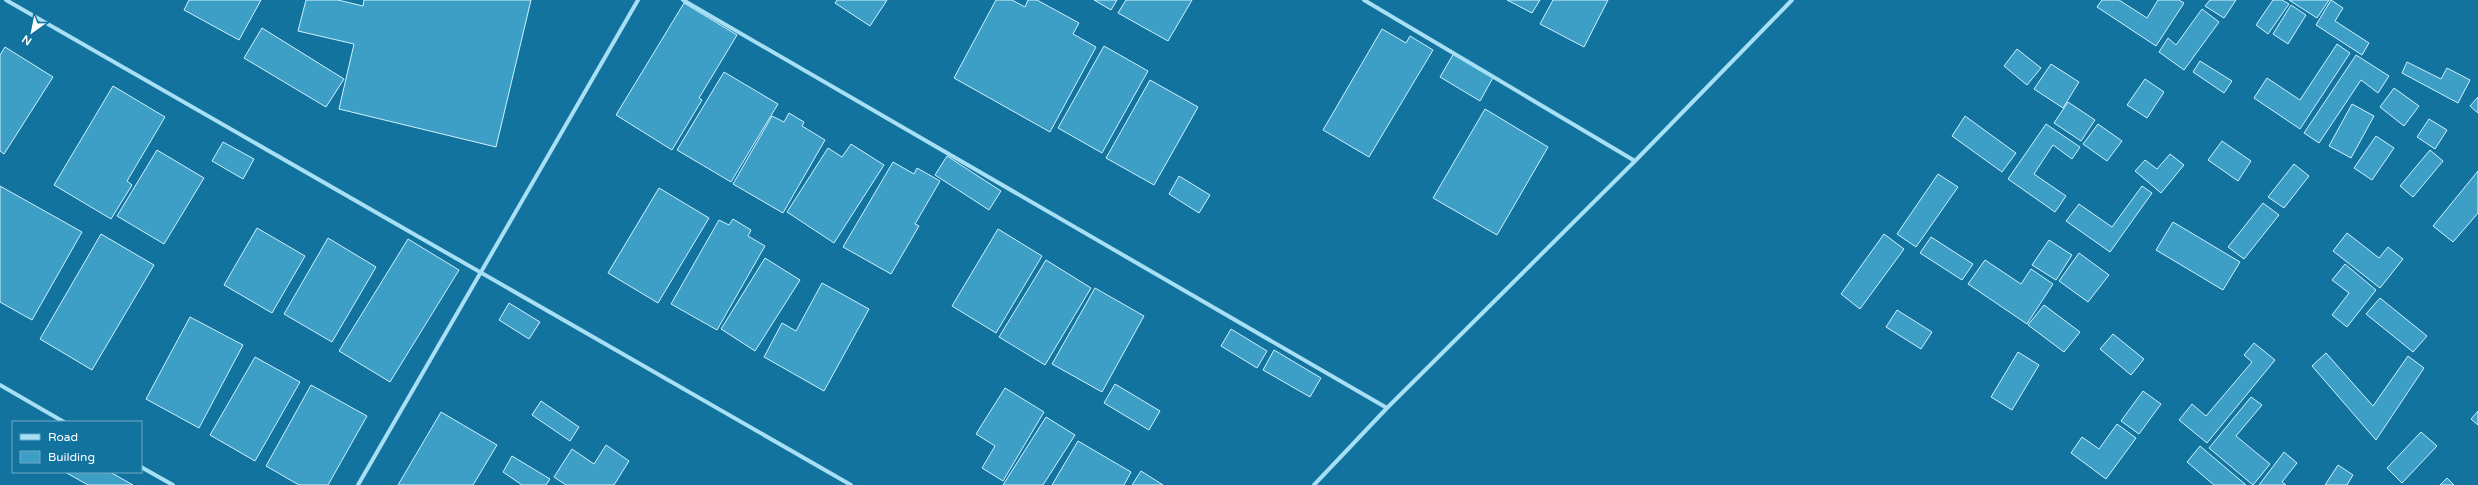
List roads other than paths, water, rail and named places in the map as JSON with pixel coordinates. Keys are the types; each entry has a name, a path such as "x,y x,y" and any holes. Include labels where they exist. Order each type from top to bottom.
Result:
{"street":[{"path":"6,0 851,485"},
{"path":"358,485 482,273 638,0"},
{"path":"683,0 1387,408"},
{"path":"1364,0 1635,162"},
{"path":"1314,485 1387,408 1635,162 1792,0"},
{"path":"0,385 62,421"},
{"path":"142,468 173,485"}]}
